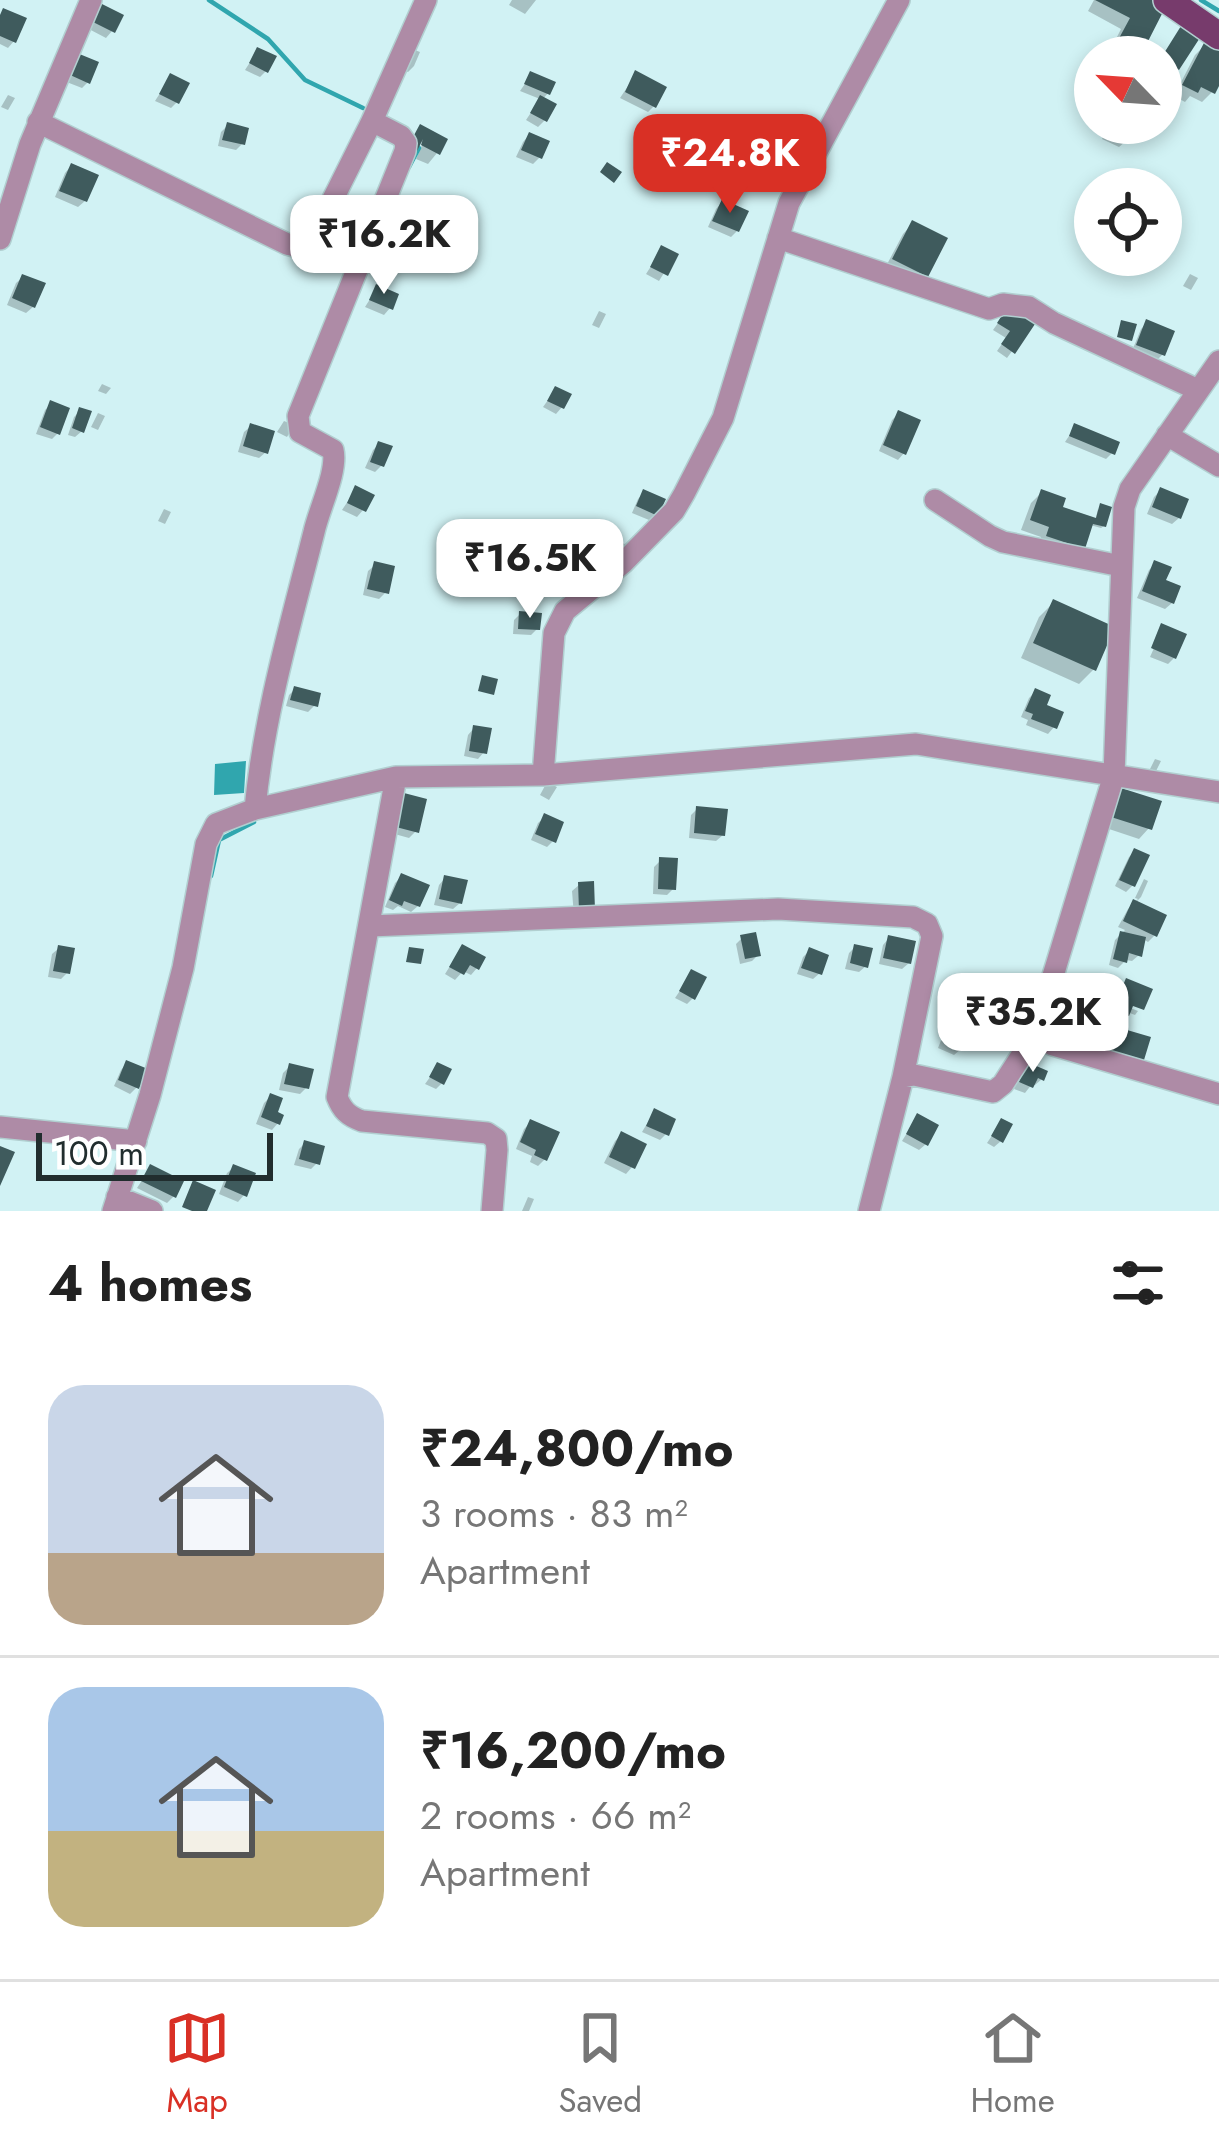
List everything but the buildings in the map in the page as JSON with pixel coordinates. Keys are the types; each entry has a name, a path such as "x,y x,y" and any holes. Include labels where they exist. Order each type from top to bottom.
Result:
{"main road":[{"path":"1167,0 1219,36"}],"street":[{"path":"0,239 38,122 91,0"},
{"path":"38,122 296,247 306,245 314,238 372,121 426,0"},
{"path":"543,775 558,620 636,550 684,494 723,418 796,188 899,0"},
{"path":"255,808 262,743 335,460 333,450 300,432 298,416 405,151 401,136 372,121"},
{"path":"778,238 989,309 1003,304 1029,307 1198,390"},
{"path":"903,1077 914,1075 993,1092 1035,1035 1114,775 1121,527 1130,489 1219,361"},
{"path":"1167,435 1219,466"},
{"path":"935,500 1003,542 1121,566"},
{"path":"152,1211 115,1204 183,968 211,830 255,808 396,777 543,775 916,744 1219,792"},
{"path":"396,777 337,1097 350,1117 362,1121 487,1132 496,1139 497,1150 492,1211"},
{"path":"370,926 778,909 913,917 927,924 932,937 903,1077 868,1211"},
{"path":"1035,1035 1053,1045 1219,1094"},
{"path":"0,1127 136,1141"}],"water":[{"path":"246,761 244,793 214,795 215,764"}],"waterway":[{"path":"209,0 268,39 305,80 363,108"},
{"path":"1201,0 1219,11"},
{"path":"409,167 417,146"},
{"path":"211,876 219,840 254,822"}]}
